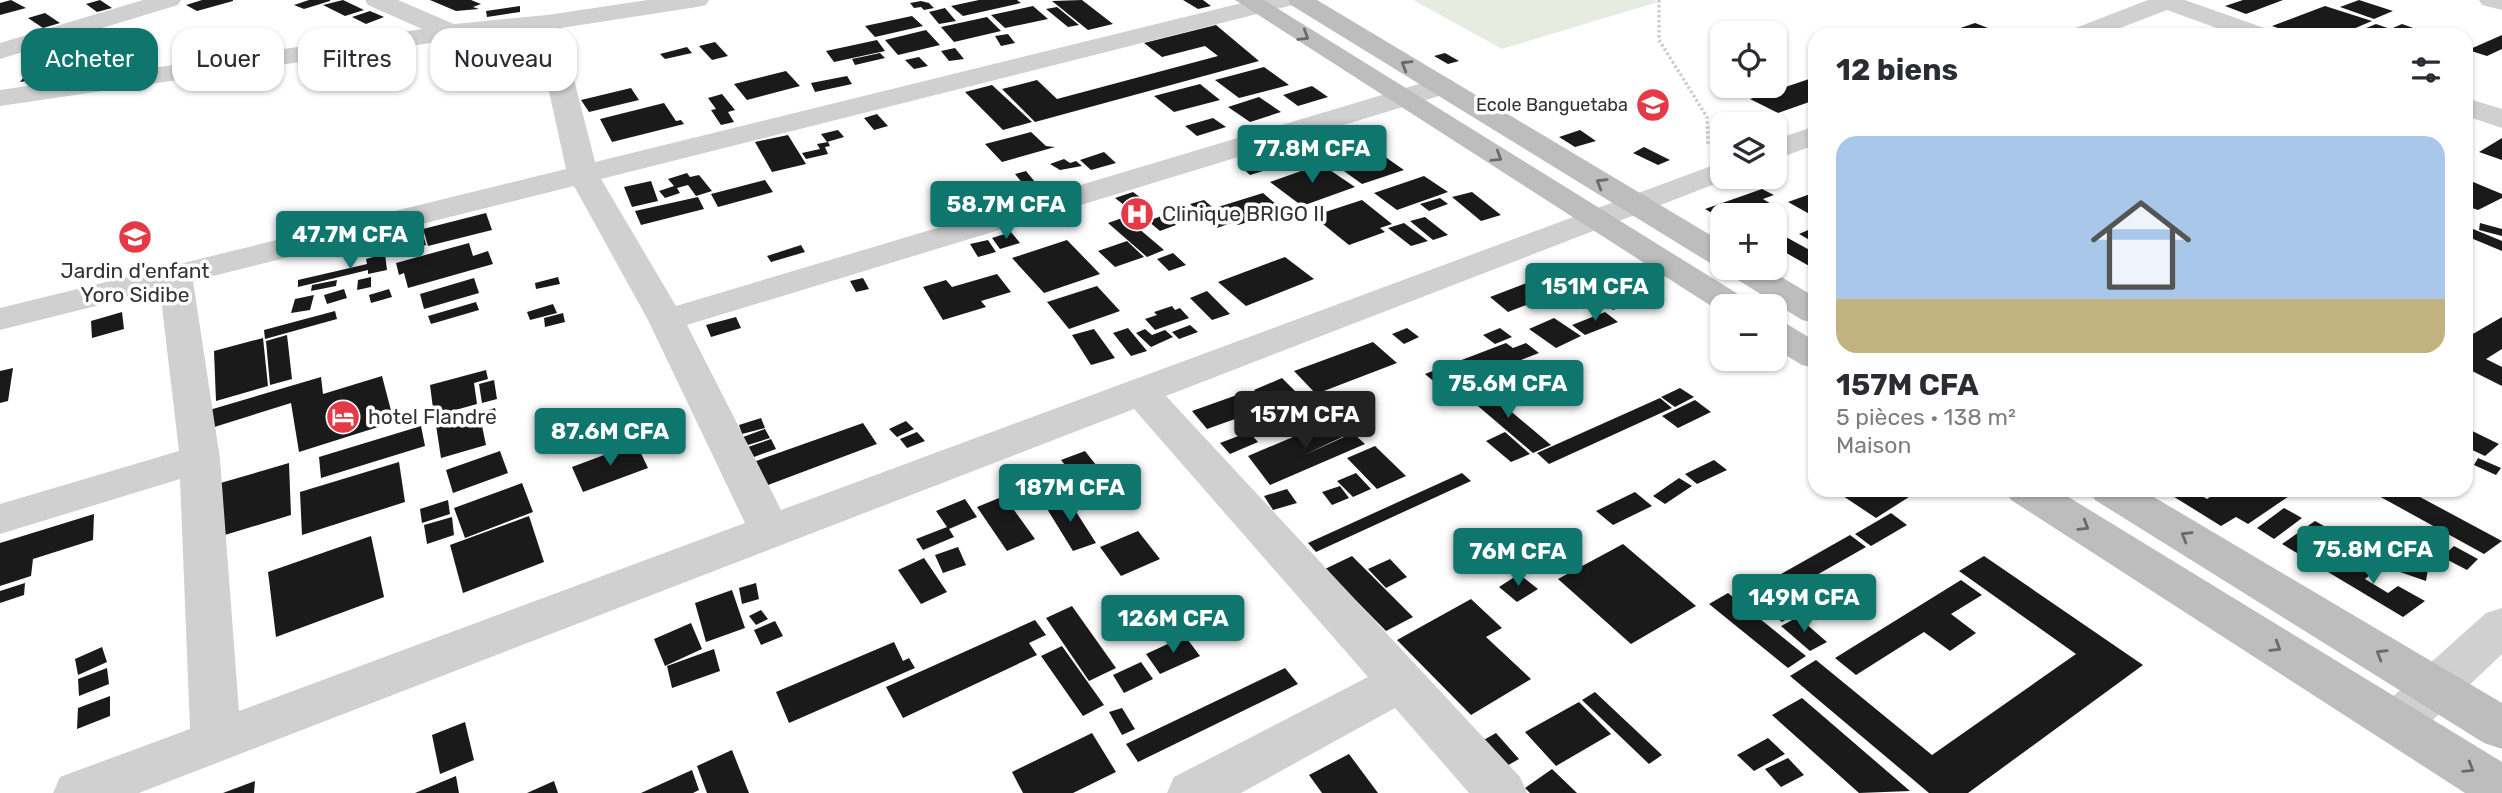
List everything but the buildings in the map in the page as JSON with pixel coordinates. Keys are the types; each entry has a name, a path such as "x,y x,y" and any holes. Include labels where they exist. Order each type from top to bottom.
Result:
{"street":[{"path":"0,51 169,0"},
{"path":"377,0 442,28"},
{"path":"494,28 547,23 697,0"},
{"path":"1300,0 1710,249"},
{"path":"2491,0 2502,3"},
{"path":"2097,28 2166,1 2241,28"},
{"path":"0,319 1263,2 1402,98 1715,294"},
{"path":"547,23 582,173 666,320 770,531"},
{"path":"0,98 430,35"},
{"path":"666,320 1442,86"},
{"path":"1787,145 1808,138"},
{"path":"79,793 1710,175"},
{"path":"175,276 200,459 216,741"},
{"path":"1762,280 1808,308"},
{"path":"1787,340 1808,353"},
{"path":"1140,391 1502,793"},
{"path":"0,519 200,459"},
{"path":"2037,497 2502,789"},
{"path":"2122,497 2502,728"},
{"path":"2397,723 2502,626"},
{"path":"1193,793 1403,681"}],"path":[{"path":"1659,0 1658,40 1707,117 1710,164"}],"shaded area":[{"path":"1413,0 1654,0 1658,2 1502,49"}],"place":[{"name":"Ecole Banguetaba","path":"1653,105"},
{"name":"Clinique BRIGO II","path":"1137,214"},
{"name":"Jardin d'enfant Yoro Sidibe","path":"135,237"},
{"name":"hotel Flandre","path":"343,417"}]}
